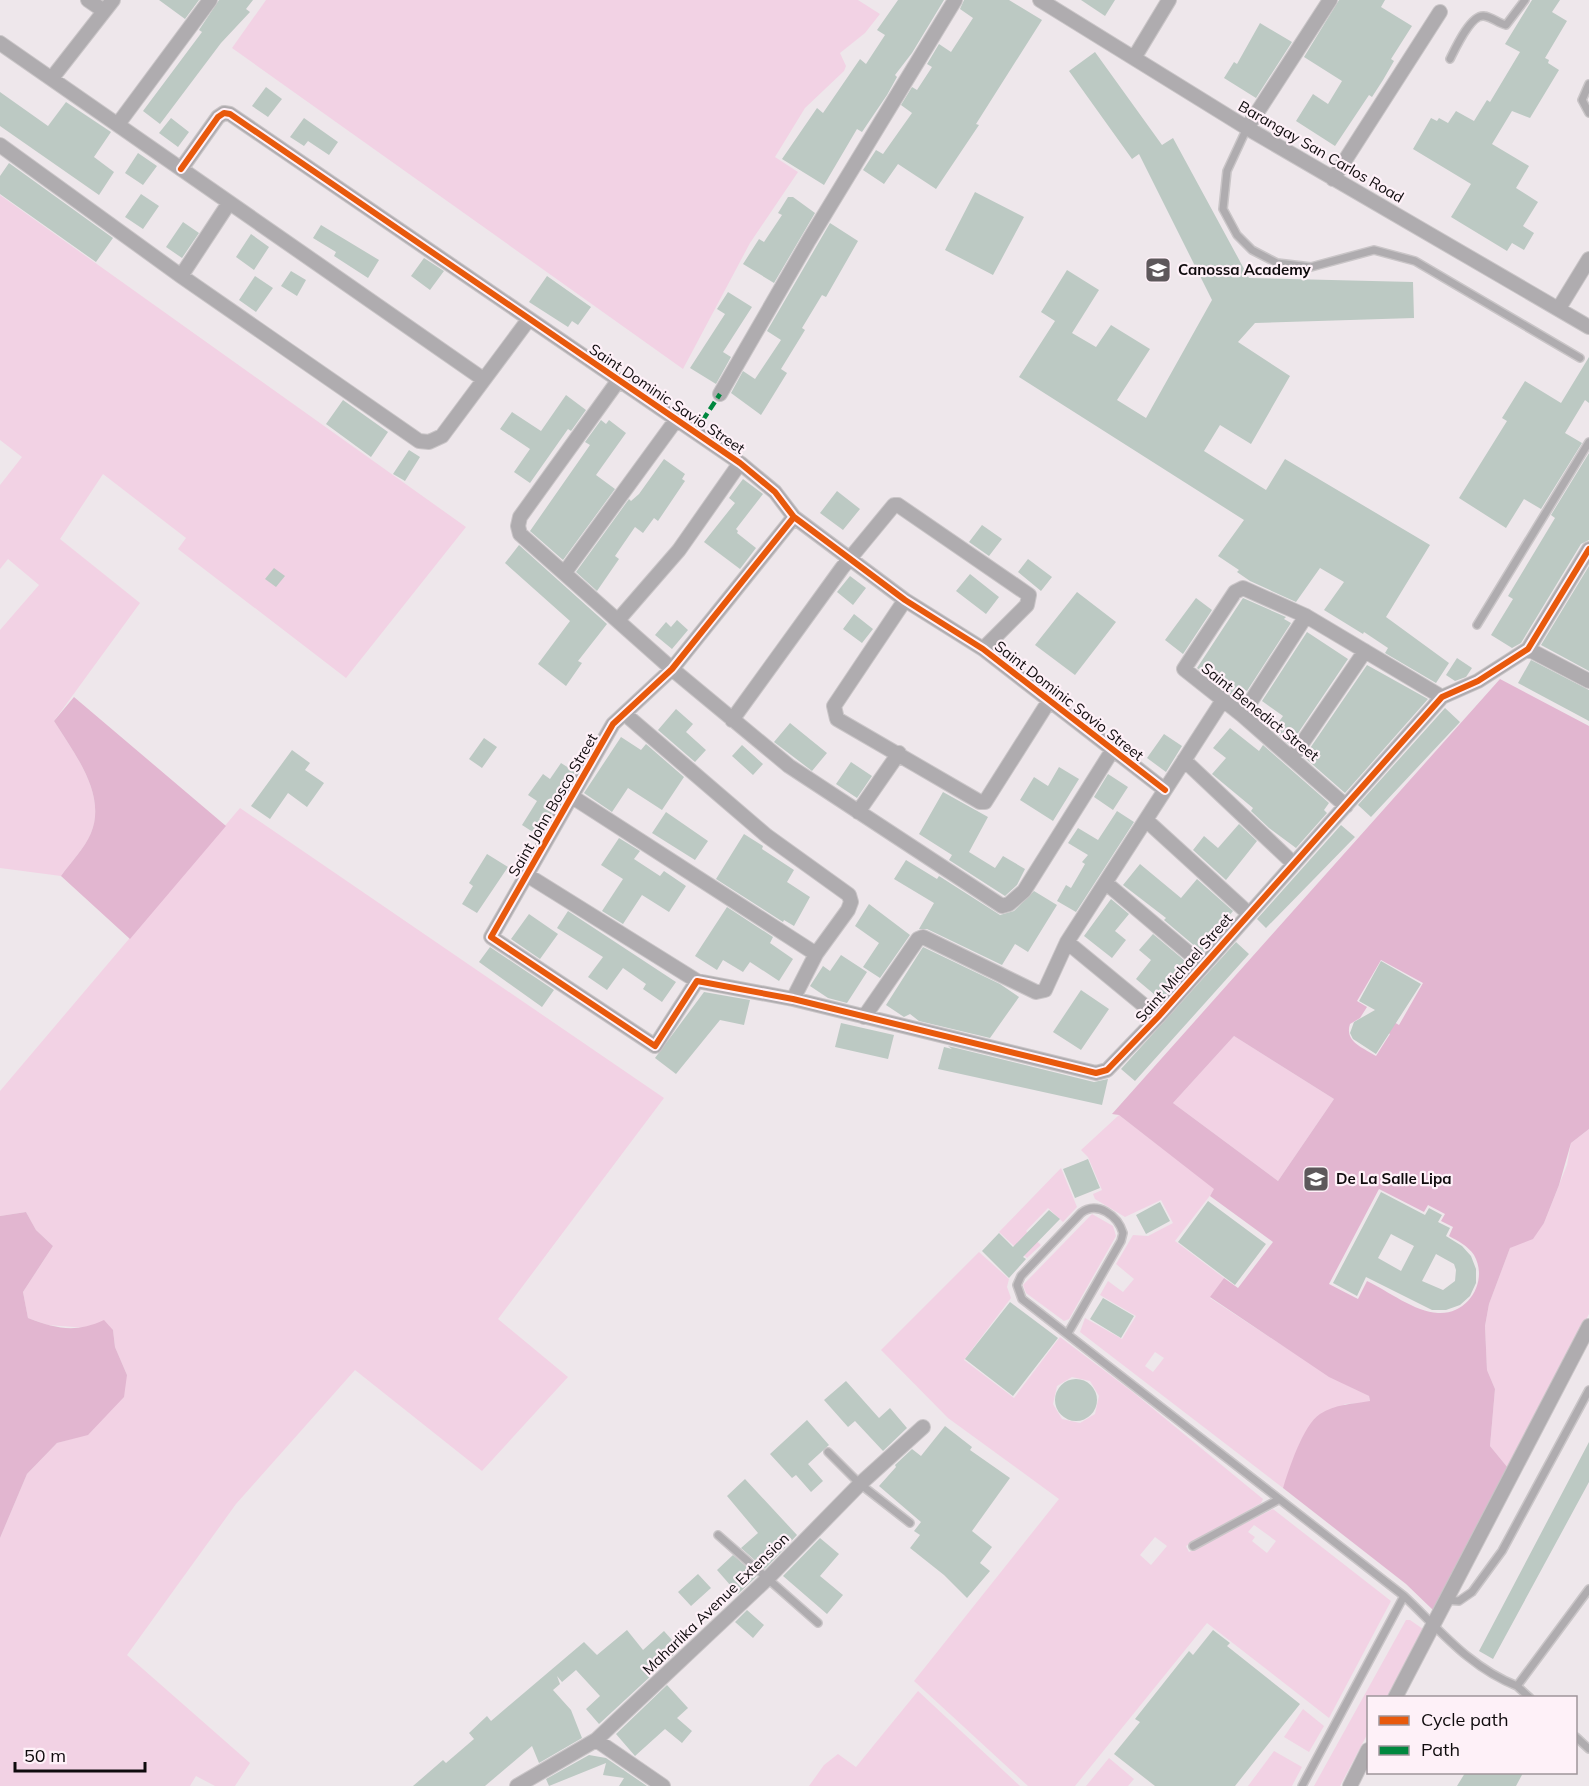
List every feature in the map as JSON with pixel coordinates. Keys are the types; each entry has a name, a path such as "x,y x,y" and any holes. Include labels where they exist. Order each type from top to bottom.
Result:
{"street":[{"path":"52,78 108,6 88,0"},
{"path":"118,124 210,0"},
{"path":"720,393 821,219 955,0"},
{"path":"1134,58 1169,0"},
{"path":"1247,128 1330,0"},
{"name":"Barangay San Carlos Road","path":"1049,2 1247,128 1589,327"},
{"path":"1333,179 1440,12"},
{"path":"0,42 483,380"},
{"name":"Saint Dominic Savio Street","path":"181,169 218,117 224,113 230,114 740,463 775,492 794,517 904,600 983,649 1165,790"},
{"path":"0,145 181,276 419,441 429,442 442,436 529,320"},
{"path":"181,276 229,203"},
{"path":"1559,308 1589,259"},
{"path":"618,381 518,522 520,534 619,619 672,669 789,766 1002,906 1009,904 1024,891 1112,751"},
{"path":"565,572 676,420"},
{"path":"619,619 679,550 740,463"},
{"path":"732,720 850,559 891,507 896,505 1027,591 1029,595 1027,605 983,649"},
{"name":"Saint John Bosco Street","path":"697,981 655,1046 491,937 613,724 626,715 672,669 794,517"},
{"name":"Saint Michael Street","path":"697,981 793,999 1096,1073 1107,1070 1158,1017 1442,697 1484,678 1528,649 1589,549"},
{"name":"Saint Benedict Street","path":"1346,806 1242,715 1184,669 1235,592 1244,588 1306,616 1442,697"},
{"path":"904,600 834,706 837,719 981,802 985,802 1049,701"},
{"path":"1242,715 1306,616"},
{"path":"1528,649 1589,681"},
{"path":"1292,758 1365,651"},
{"path":"864,1017 921,937 1036,992 1044,990 1067,942 1223,700"},
{"path":"626,715 767,836 849,894 851,902 848,910 816,954 793,999"},
{"path":"858,812 899,753"},
{"path":"1184,760 1294,864"},
{"path":"571,796 816,954"},
{"path":"1146,820 1248,913"},
{"path":"526,875 697,981"},
{"path":"1106,883 1203,965"},
{"path":"1067,942 1158,1017"},
{"path":"1396,1696 1589,1326"},
{"name":"Maharlika Avenue Extension","path":"517,1786 596,1740 766,1580 860,1484 923,1427"},
{"path":"596,1740 663,1786"},
{"path":"1350,1786 1367,1752"}],"lane":[{"path":"1450,59 1469,26 1479,16 1486,16 1506,25 1525,0"},
{"path":"1589,84 1582,100 1589,113"},
{"path":"1247,128 1227,171 1223,208 1237,235 1252,250 1277,262 1311,267 1374,250 1415,261 1580,358"},
{"path":"1478,625 1589,442"},
{"path":"1068,1333 1121,1241 1123,1233 1115,1218 1098,1208 1088,1208 1081,1213 1021,1276 1017,1285 1022,1299 1404,1596 1425,1615 1432,1626 1492,1676 1517,1686 1528,1696"},
{"path":"1445,1600 1459,1601 1472,1592 1502,1551 1589,1390"},
{"path":"828,1452 860,1484 910,1523"},
{"path":"1193,1546 1278,1500"},
{"path":"718,1535 766,1580 818,1623"},
{"path":"1517,1686 1589,1589"},
{"path":"1302,1786 1404,1596"},
{"path":"1577,1739 1589,1749"}],"shaded area":[{"path":"266,0 858,0 880,14 865,33 840,53 846,66 844,71 805,108 775,157 798,172 750,243 683,369 232,48"},
{"path":"0,195 466,527 346,678 178,549 186,538 103,474 60,539 140,603 54,721 86,774 95,804 95,818 91,833 61,876 0,868 0,630 39,585 8,559 0,569 0,485 22,457 0,440"},
{"path":"1500,679 1589,726 1589,1129 1571,1143 1559,1185 1544,1223 1533,1239 1510,1248 1489,1304 1485,1326 1487,1370 1495,1389 1490,1446 1508,1468 1433,1610 1406,1584 1283,1488 1297,1448 1308,1428 1320,1414 1332,1408 1370,1401 1369,1396 1329,1377 1210,1297 1224,1278 1238,1288 1273,1242 1210,1196 1214,1189 1119,1115 1112,1114","holes":["1381,960 1423,983 1399,1025 1384,1016 1378,1026 1390,1034 1376,1056 1356,1044 1349,1030 1350,1024 1360,1018 1367,1007 1357,1001","1234,1036 1334,1099 1278,1181 1173,1103","1379,1189 1424,1212 1428,1205 1445,1214 1441,1221 1453,1227 1449,1236 1463,1244 1474,1255 1479,1275 1477,1285 1467,1302 1449,1312 1438,1313 1420,1309 1367,1281 1358,1299 1329,1284"]},
{"path":"74,697 226,826 130,939 61,876 88,839 95,818 92,789 86,774 54,721"},
{"path":"240,808 664,1098 498,1319 568,1377 482,1471 355,1370 236,1504 127,1655 250,1763 235,1786 215,1786 196,1776 190,1786 0,1786 0,1538 27,1474 57,1443 88,1434 127,1375 115,1347 113,1330 48,1325 28,1318 23,1292 53,1246 36,1230 26,1212 0,1216 0,1091"},
{"path":"1234,1036 1334,1099 1278,1181 1173,1103"},
{"path":"1119,1115 1215,1189 1175,1241 1224,1278 1210,1298 1329,1376 1369,1396 1370,1402 1345,1404 1300,1442 1283,1488 1080,1332 1085,1318 1122,1339 1136,1316 1100,1295 1108,1281 1123,1292 1134,1279 1116,1264 1133,1235 1148,1236 1173,1223 1161,1200 1125,1217 1095,1199 1093,1194 1102,1190 1088,1157 1081,1150","holes":["1155,1352 1164,1358 1153,1372 1145,1366"]},
{"path":"1589,1129 1589,1314 1508,1468 1490,1446 1495,1389 1487,1370 1485,1326 1489,1304 1510,1248 1544,1223 1567,1165 1571,1143"},
{"path":"1061,1168 1077,1207 1063,1222 1048,1208 1026,1231 1041,1245 1027,1258 999,1232"},
{"path":"26,1212 36,1230 53,1246 23,1292 28,1318 66,1328 84,1327 104,1320 113,1330 115,1347 127,1375 124,1397 88,1435 57,1443 27,1474 0,1538 0,1216"},
{"path":"1092,1214 1113,1226 1116,1236 1069,1319 1064,1321 1026,1293 1023,1285"},
{"path":"979,1252 1009,1279 1007,1287 1011,1298 964,1360 1014,1398 1060,1337 1134,1393 1263,1499 1261,1503 1186,1546 1189,1552 1273,1509 1391,1601 1329,1718 1207,1623 1075,1786 1028,1786 914,1681 1059,1499 948,1418 881,1350","holes":["1072,1377 1090,1381 1099,1396 1095,1414 1080,1423 1062,1419 1053,1404 1057,1386","1254,1525 1276,1541 1267,1553 1252,1541 1255,1537 1248,1532","1155,1537 1167,1546 1151,1565 1140,1555"]},
{"path":"1406,1620 1410,1620 1423,1629 1388,1696 1367,1696 1367,1735 1340,1786 1314,1786"},
{"path":"918,1691 1020,1786 809,1786 824,1765 838,1754 856,1767"},
{"path":"1303,1709 1324,1726 1309,1752 1284,1737"},
{"path":"1274,1751 1302,1767 1292,1786 1248,1786"},
{"path":"1109,1758 1134,1779 1128,1786 1086,1786"}],"building":[{"path":"159,0 199,0 185,19"},
{"path":"219,0 253,0 246,9 250,12 221,43 160,124 143,111 202,32 199,30"},
{"path":"898,0 944,0 912,53 895,75 897,77 887,95 862,132 857,129 824,185 782,159 817,108 823,113 860,59 866,64 885,35 877,30"},
{"path":"964,0 1009,0 1042,20 976,124 979,125 936,189 898,164 884,184 863,170 876,150 883,154 912,113 901,105 912,87 917,90 932,67 927,64 939,44 951,52 973,18 960,9"},
{"path":"1081,0 1115,0 1105,16"},
{"path":"1339,0 1385,0 1381,7 1412,26 1391,59 1394,61 1383,80 1372,97 1369,95 1335,146 1296,121 1313,94 1328,104 1342,81 1304,57"},
{"path":"1532,0 1560,0 1552,12 1567,21 1545,58 1549,60 1548,63 1559,70 1530,118 1512,111 1492,144 1529,166 1516,188 1538,202 1523,226 1534,233 1524,250 1512,243 1507,251 1451,217 1471,184 1413,149 1431,118 1437,121 1439,118 1448,123 1456,111 1474,121 1487,100 1490,102 1520,52 1505,44"},
{"path":"1260,23 1292,42 1256,98 1224,78 1234,62 1237,64"},
{"path":"1095,52 1162,145 1173,138 1249,278 1413,282 1414,318 1255,323 1238,342 1290,376 1251,444 1220,425 1204,451 1266,490 1285,459 1430,545 1386,617 1449,663 1436,683 1385,653 1388,648 1364,632 1363,634 1324,610 1344,582 1320,568 1296,602 1250,581 1237,572 1239,570 1218,556 1244,520 1019,377 1055,321 1041,312 1067,270 1099,290 1072,333 1096,347 1111,325 1150,349 1117,400 1146,418 1212,300 1139,154 1132,159 1069,71"},
{"path":"266,87 282,99 268,117 252,106"},
{"path":"0,92 48,126 66,102 111,132 94,157 114,172 99,195 0,126"},
{"path":"171,118 189,132 178,147 159,133"},
{"path":"304,118 338,142 329,155 308,141 304,146 290,137"},
{"path":"138,153 157,166 143,185 125,173"},
{"path":"9,163 113,238 96,262 0,194 0,176"},
{"path":"975,192 1024,217 993,275 945,250"},
{"path":"141,194 159,206 143,229 125,217"},
{"path":"788,197 793,197 815,213 774,283 743,264 759,239 764,242 782,215 778,213"},
{"path":"183,222 199,233 182,258 166,247"},
{"path":"830,223 858,241 826,297 822,295 802,328 805,330 781,369 787,373 761,415 731,393 743,371 755,379 781,340 767,331"},
{"path":"321,225 379,260 368,278 334,256 336,252 313,238"},
{"path":"251,234 269,247 254,270 236,257"},
{"path":"424,258 444,271 430,290 411,276"},
{"path":"291,271 306,280 297,296 281,286"},
{"path":"255,276 273,288 256,312 239,300"},
{"path":"547,276 591,307 578,325 572,321 568,327 529,302"},
{"path":"728,292 752,307 723,352 731,357 716,384 690,368 725,314 717,309"},
{"path":"1589,357 1589,403 1585,400 1565,433 1582,443 1541,509 1524,499 1506,528 1459,498 1507,421 1502,418 1525,381 1561,403"},
{"path":"566,395 586,410 571,431 568,429 530,483 514,472 530,449 500,429 512,412 541,431"},
{"path":"343,400 388,432 371,457 326,424"},
{"path":"601,420 606,424 609,420 626,433 596,475 615,489 563,560 530,531 590,445 585,442"},
{"path":"409,450 420,457 405,481 393,474"},
{"path":"1589,453 1589,540 1581,544 1521,643 1512,648 1491,635 1513,599 1508,596 1555,518 1551,515"},
{"path":"664,459 685,474 682,479 685,481 658,521 654,518 643,533 635,527 615,556 619,559 597,591 576,572 629,499 631,501 639,494"},
{"path":"743,479 763,494 736,529 737,533 756,548 740,569 704,542 735,503 729,498"},
{"path":"837,491 860,509 843,530 820,513"},
{"path":"982,525 1002,539 989,556 969,542"},
{"path":"519,545 607,624 578,661 582,663 566,686 538,664 570,621 505,563"},
{"path":"1028,559 1052,577 1041,591 1018,572"},
{"path":"1589,566 1589,671 1541,645"},
{"path":"274,568 285,576 276,587 265,579"},
{"path":"970,574 999,597 986,614 956,591"},
{"path":"850,576 866,588 853,605 837,592"},
{"path":"1077,592 1116,622 1075,675 1035,645"},
{"path":"1196,598 1212,610 1183,654 1165,640"},
{"path":"1243,598 1286,617 1284,619 1291,623 1247,691 1243,689 1236,699 1197,668"},
{"path":"854,614 873,629 862,643 843,629"},
{"path":"677,620 688,630 672,649 655,635 666,622 671,627"},
{"path":"1307,632 1348,659 1290,745 1273,730 1283,716 1262,701"},
{"path":"1457,658 1472,668 1466,677 1455,681 1446,675"},
{"path":"1531,660 1589,690 1589,721 1518,683"},
{"path":"1367,665 1428,699 1345,793 1304,757"},
{"path":"1445,708 1460,722 1371,817 1358,805"},
{"path":"676,709 693,724 686,732 706,750 695,762 658,730"},
{"path":"790,723 827,753 812,771 774,742"},
{"path":"1230,728 1259,751 1263,745 1329,803 1324,810 1327,813 1296,848 1269,828 1251,811 1253,808 1212,774 1226,758 1213,748"},
{"path":"1164,734 1182,746 1166,772 1147,758"},
{"path":"621,737 641,750 646,744 684,777 662,810 628,788 612,812 584,793"},
{"path":"484,738 497,747 482,768 469,759"},
{"path":"742,745 763,764 753,775 732,756"},
{"path":"292,750 310,763 305,770 324,783 307,807 288,793 270,819 251,806"},
{"path":"851,762 872,776 857,798 836,784"},
{"path":"561,763 575,772 539,836 522,825 537,801 528,795 543,774 550,779"},
{"path":"1059,767 1079,779 1053,821 1020,800 1034,777 1048,786"},
{"path":"1108,774 1128,787 1113,810 1094,797"},
{"path":"943,792 988,817 969,852 995,868 1003,856 1025,869 1017,885 1005,896 949,860 952,855 919,834"},
{"path":"1117,811 1134,822 1076,912 1057,901 1066,885 1071,888 1085,864 1082,862 1088,855 1068,843 1078,828 1098,840"},
{"path":"666,812 708,841 695,860 652,833"},
{"path":"1239,824 1257,841 1226,880 1193,850 1204,836 1218,848"},
{"path":"1341,825 1355,837 1266,928 1257,919"},
{"path":"744,834 794,870 787,882 810,897 794,926 784,920 783,922 716,879"},
{"path":"619,838 640,851 634,859 660,876 664,871 686,886 669,912 642,895 623,924 602,911 623,879 601,865"},
{"path":"487,854 508,867 477,913 462,904 473,886 469,883"},
{"path":"906,860 937,879 939,876 1000,915 1014,911 1034,891 1057,905 1028,952 1015,944 1002,965 927,929 919,929 934,903 894,879"},
{"path":"1140,864 1181,898 1197,879 1233,911 1219,928 1223,931 1203,953 1164,920 1166,918 1123,885"},
{"path":"1111,899 1129,914 1115,931 1126,940 1112,958 1084,936"},
{"path":"869,904 910,935 880,978 863,967 879,943 855,926"},
{"path":"727,907 773,937 770,943 793,959 779,981 750,962 743,972 723,960 717,970 695,956"},
{"path":"568,911 676,982 662,1002 643,989 646,984 623,968 607,990 588,977 603,957 557,928"},
{"path":"529,914 558,934 540,959 511,939"},
{"path":"1153,934 1191,966 1161,1000 1136,979 1151,960 1139,950"},
{"path":"1236,942 1249,954 1135,1081 1121,1069"},
{"path":"490,947 554,990 542,1007 479,962"},
{"path":"923,947 1000,984 1019,997 990,1038 919,1021 910,1014 904,1017 886,1005"},
{"path":"841,955 867,972 847,1003 828,998 810,986 823,966 830,971"},
{"path":"1381,961 1421,984 1376,1054 1353,1039 1350,1033 1354,1022 1375,1010 1359,1001"},
{"path":"1081,990 1109,1009 1081,1050 1053,1032"},
{"path":"704,992 750,1000 744,1025 720,1020 676,1074 655,1058"},
{"path":"841,1023 894,1035 888,1059 835,1047"},
{"path":"948,1046 1094,1082 1108,1079 1102,1105 938,1069 944,1047 952,1049"},
{"path":"1088,1159 1100,1188 1075,1198 1063,1169"},
{"path":"1381,1192 1425,1215 1429,1208 1442,1215 1438,1222 1450,1228 1446,1236 1462,1246 1471,1256 1476,1269 1476,1283 1470,1296 1460,1305 1446,1310 1432,1310 1366,1277 1357,1296 1333,1283","holes":["1391,1234 1414,1246 1401,1271 1378,1258","1436,1254 1454,1264 1456,1270 1455,1281 1443,1290 1422,1281"]},
{"path":"1208,1201 1266,1244 1235,1285 1178,1242"},
{"path":"1160,1202 1170,1221 1146,1234 1136,1215"},
{"path":"1049,1210 1060,1219 1023,1257 1026,1259 1009,1278 982,1251 999,1233 1013,1247"},
{"path":"1103,1298 1134,1316 1121,1338 1090,1319"},
{"path":"1010,1302 1058,1338 1013,1396 965,1359"},
{"path":"1076,1379 1091,1385 1097,1400 1091,1415 1076,1421 1061,1415 1055,1400 1061,1385"},
{"path":"846,1381 879,1418 890,1408 907,1428 883,1451 855,1421 848,1427 824,1400"},
{"path":"807,1420 829,1445 808,1464 823,1481 811,1492 796,1475 792,1478 770,1454"},
{"path":"945,1426 972,1447 970,1450 1010,1478 972,1531 992,1547 980,1563 990,1571 967,1598 944,1575 910,1548 920,1535 914,1531 921,1522 879,1486 896,1467 895,1465 912,1449 921,1456"},
{"path":"1589,1442 1589,1482 1493,1659 1479,1651"},
{"path":"745,1479 797,1535 765,1569 741,1548 758,1533 727,1496"},
{"path":"820,1538 839,1554 820,1576 843,1595 827,1614 783,1576"},
{"path":"733,1555 757,1576 738,1594 717,1570"},
{"path":"698,1574 711,1588 691,1606 678,1592"},
{"path":"747,1610 764,1625 753,1638 735,1622"},
{"path":"627,1630 643,1650 664,1631 680,1649 599,1724 586,1709 600,1696 576,1670 562,1682 557,1676 560,1684 553,1690 571,1710 582,1738 539,1763 532,1746 485,1786 413,1786 443,1760 446,1763 474,1739 469,1733 487,1716 491,1721 584,1642 597,1655"},
{"path":"1213,1630 1230,1643 1227,1646 1300,1704 1235,1786 1155,1786 1114,1754 1140,1722 1135,1719 1189,1651 1193,1655"},
{"path":"667,1685 688,1708 677,1718 692,1731 682,1743 665,1729 635,1756 616,1734"},
{"path":"589,1755 606,1758 647,1786 619,1786 624,1778 603,1775 606,1763 549,1786 546,1779"},
{"path":"1464,1774 1522,1774 1516,1786 1457,1786"}],"marked path":[{"path":"695,432 720,394"}],"cycle path":[{"path":"181,169 218,117 224,113 230,114 740,463 775,492 794,517 905,600 983,649 1165,790"},
{"path":"794,517 672,669 613,724 491,937 655,1046 697,981 793,999 1096,1073 1107,1070 1158,1017 1442,697 1478,681 1528,649 1589,549"}],"place":[{"name":"Canossa Academy","path":"1158,270"},
{"name":"De La Salle Lipa","path":"1316,1179"}]}
